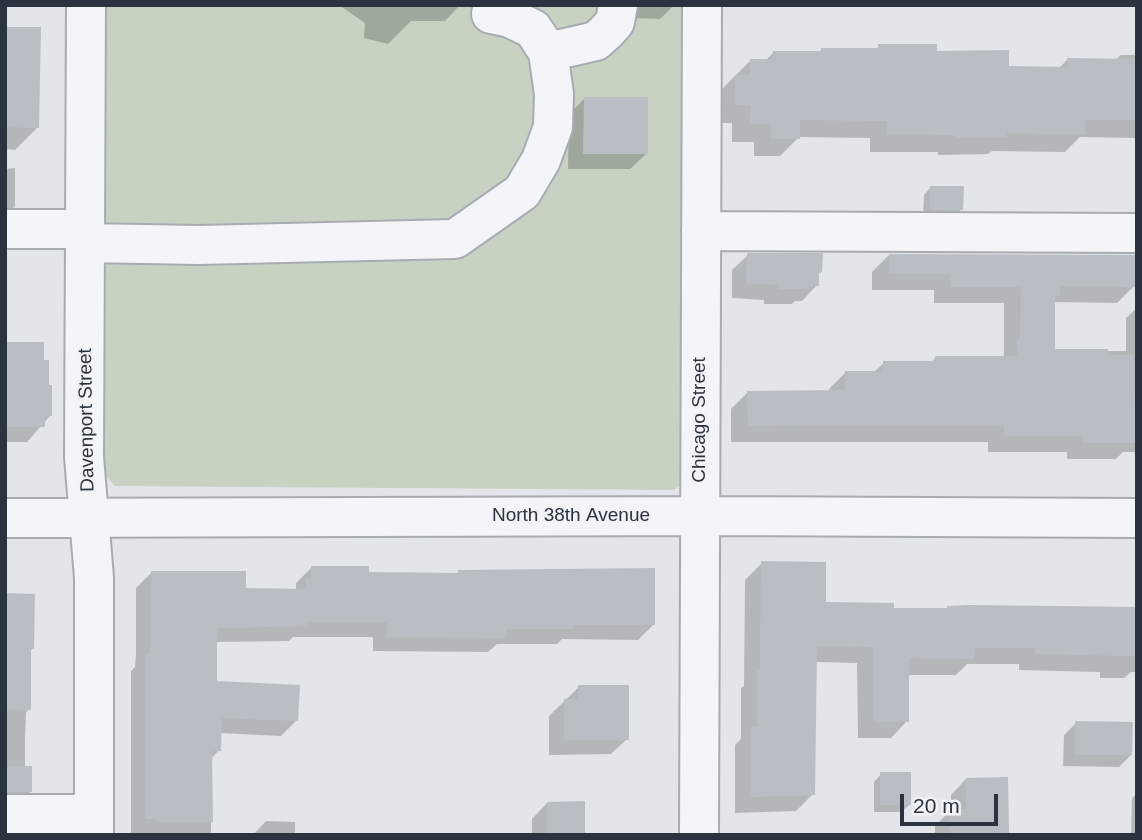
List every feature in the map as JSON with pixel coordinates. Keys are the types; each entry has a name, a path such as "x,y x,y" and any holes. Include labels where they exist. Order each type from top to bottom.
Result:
{"street":[{"name":"Davenport Street","path":"86,5 84,457 94,578 94,824"},
{"path":"548,52 596,41 615,22 618,5"},
{"name":"Chicago Street","path":"699,835 702,5"},
{"path":"5,229 199,245 455,239 522,192 541,160 553,127 554,94 548,52 533,29 508,12"},
{"path":"701,231 1137,233"},
{"name":"North 38th Avenue","path":"5,518 1137,518"},
{"path":"5,814 94,824"}],"green space":[{"path":"106,5 691,5 689,478 674,490 115,486 104,474"}],"building":[{"path":"5,27 41,27 39,128 7,127"},
{"path":"878,44 937,44 937,51 1009,50 1009,66 1067,67 1067,58 1137,59 1137,120 1085,120 1085,135 1007,133 1007,137 955,138 955,135 887,134 887,121 800,120 800,139 771,139 771,124 750,124 750,105 735,105 735,75 750,75 750,59 773,59 773,51 878,48"},
{"path":"584,97 648,97 648,154 583,154"},
{"path":"930,186 964,186 963,210 930,210"},
{"path":"747,253 823,253 819,286 809,286 809,289 779,289 779,285 746,283"},
{"path":"889,254 1136,255 1136,287 1060,286 1060,296 1055,296 1055,349 1108,349 1108,355 1134,355 1135,443 1083,443 1083,436 1004,436 1004,425 748,426 747,391 845,390 845,371 883,371 883,361 935,361 935,356 1017,356 1021,287 950,287 950,274 889,274"},
{"path":"5,342 44,342 44,360 49,360 49,385 52,385 52,416 45,416 45,427 5,427"},
{"path":"761,561 826,562 826,602 894,603 894,608 947,608 969,605 1137,607 1137,656 1035,654 1035,648 975,648 974,659 909,658 909,722 874,722 873,647 817,646 815,795 751,797 751,727 757,727 757,670 760,670"},
{"path":"311,566 369,566 369,572 458,573 458,570 655,568 655,625 574,625 574,629 506,629 506,638 387,637 387,622 306,622 306,626 217,628 217,681 300,685 298,721 222,718 221,751 212,751 213,822 156,822 156,819 145,819 146,654 149,654 151,637 151,571 246,571 246,588 306,589 306,579 311,579"},
{"path":"5,593 35,594 34,649 31,649 31,710 5,709"},
{"path":"578,685 629,685 629,740 564,740 564,699 578,699"},
{"path":"1075,721 1133,722 1132,755 1075,755"},
{"path":"5,766 32,766 32,792 5,792"},
{"path":"880,772 911,772 911,805 880,805"},
{"path":"1008,777 1009,835 950,835 949,809 966,809 966,778"},
{"path":"585,801 585,835 547,835 547,802"}]}
